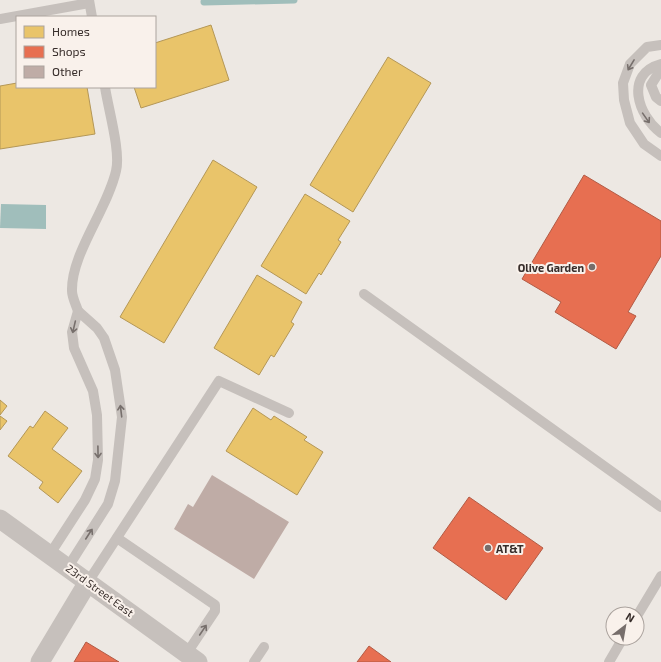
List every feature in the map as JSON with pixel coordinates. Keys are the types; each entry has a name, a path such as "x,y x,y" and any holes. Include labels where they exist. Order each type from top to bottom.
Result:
{"street":[{"name":"23rd Street East","path":"0,519 193,658"},
{"path":"40,662 88,582"}],"lane":[{"path":"0,19 89,2 92,16"},
{"path":"661,45 647,46 630,64 624,83 624,100 630,123 644,144 661,156"},
{"path":"661,64 652,67 642,78 637,91 641,110 653,127 661,132"},
{"path":"661,69 651,85 656,97 661,101"},
{"path":"68,567 108,504 115,481 122,417 115,370 104,338 97,328 78,311 72,292 74,268 106,201 117,170 116,150 105,88"},
{"path":"364,294 661,507"},
{"path":"50,554 85,500 95,479 98,460 97,415 93,392 74,348 72,332 78,311"},
{"path":"88,582 219,381 289,413"},
{"path":"117,538 215,605 215,611 193,658"},
{"path":"643,606 661,576"},
{"path":"609,662 619,646"},
{"path":"254,662 264,647"}],"water":[{"path":"1,204 46,205 46,229 0,228"}],"building: Homes":[{"path":"211,25 229,80 141,108 134,88 156,88 156,43"},
{"path":"388,57 431,83 353,212 310,185"},
{"path":"16,83 16,88 87,88 95,134 0,149 0,86"},
{"path":"213,160 257,187 164,343 120,317"},
{"path":"305,194 350,221 338,240 341,242 321,275 319,273 306,294 261,266"},
{"path":"257,275 302,302 291,322 294,324 274,357 271,355 259,375 214,348"},
{"path":"0,400 7,406 0,415"},
{"path":"253,408 271,420 274,416 307,437 304,440 323,452 297,495 226,451"},
{"path":"45,411 68,428 52,449 82,471 58,503 39,488 43,482 8,456 30,426 33,428"},
{"path":"0,416 7,421 0,430"}],"building: Shops":[{"name":"Olive Garden","path":"584,175 661,221 661,256 628,312 636,316 616,349 555,312 561,302 522,279"},
{"path":"469,497 543,548 506,600 433,548"},
{"path":"86,642 119,662 74,662"},
{"path":"369,646 391,662 357,662"}],"building: Other":[{"path":"212,475 289,522 254,579 174,529 188,504 193,507"}],"waterway":[{"path":"204,2 294,0"}],"place":[{"name":"Olive Garden","path":"592,267"},
{"name":"AT&T","path":"488,548"}]}
